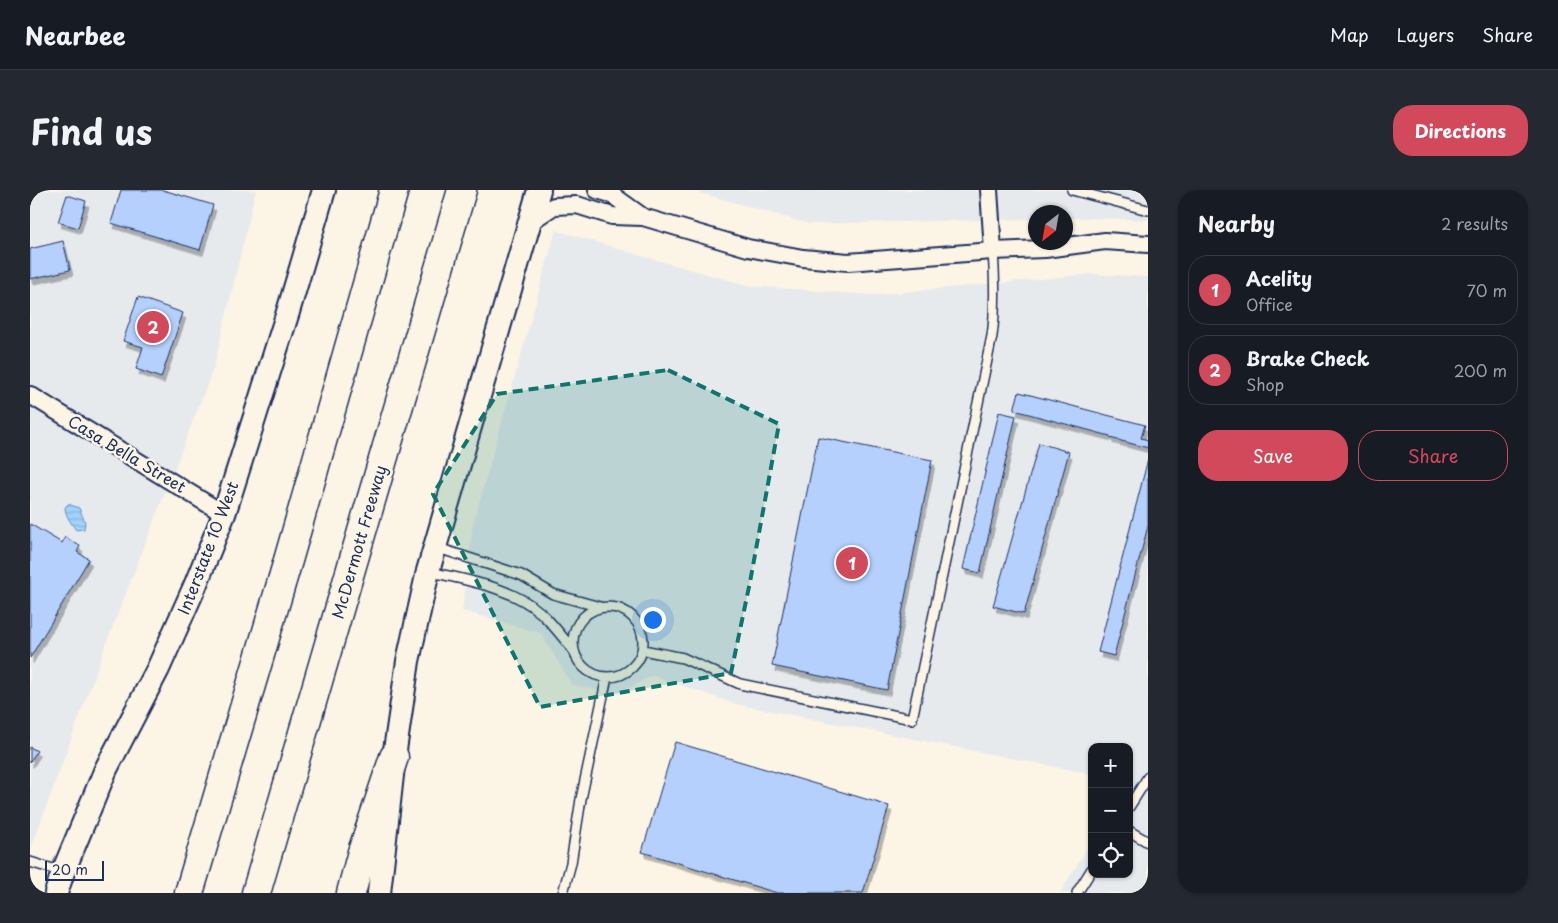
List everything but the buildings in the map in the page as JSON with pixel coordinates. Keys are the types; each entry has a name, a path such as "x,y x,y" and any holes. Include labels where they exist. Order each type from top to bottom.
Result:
{"highway":[{"path":"189,893 288,564 394,190"},
{"name":"McDermott Freeway","path":"256,893 462,190"},
{"path":"351,893 362,852 394,757"}],"main road":[{"name":"Interstate 10 West","path":"59,883 106,770 158,669 195,586 224,514 288,312 324,190"},
{"path":"379,893 394,757 408,661 428,571 539,190"}],"street":[{"path":"597,190 611,194 643,217"},
{"path":"988,190 994,251"},
{"path":"530,222 554,206 576,205 612,216 643,217 748,248 803,258 848,262 1045,249 1105,242 1148,244"},
{"name":"Casa Bella Street","path":"30,395 224,514"}],"lane":[{"path":"1072,190 1148,210"},
{"path":"643,650 683,658 740,684 912,719 992,336 996,291 994,251"},
{"path":"434,547 521,575 553,594 600,607"},
{"path":"428,571 493,588 519,599 540,612 556,629 581,664 592,673 607,677 619,676 630,670 638,661 643,650 642,630 630,613 621,608 611,606 600,607 587,613 578,624 573,637 574,652"},
{"path":"564,893 571,863 581,798 607,677"},
{"path":"1133,801 1148,777"},
{"path":"1132,833 1148,842"},
{"path":"30,862 59,883"},
{"path":"1077,893 1088,875"}],"highlighted area":[{"path":"668,370 779,424 731,673 540,707 433,494 497,394"}],"shaded area":[{"path":"30,190 256,190 214,367 107,642 30,851"},
{"path":"690,190 1148,190 1148,220 1073,218 1073,205 1028,205 1028,219 809,224"},
{"path":"556,230 751,286 873,295 1092,274 1148,277 1148,893 1060,893 1088,847 1088,878 1133,878 1133,743 1088,743 1088,773 735,704 652,675 619,694 572,685 541,633 462,611 473,525"}],"water":[{"path":"68,504 79,508 85,522 84,529 76,530 70,522 65,510"}],"place":[{"name":"Brake Check","path":"153,327"},
{"name":"Acelity","path":"852,563"}]}
